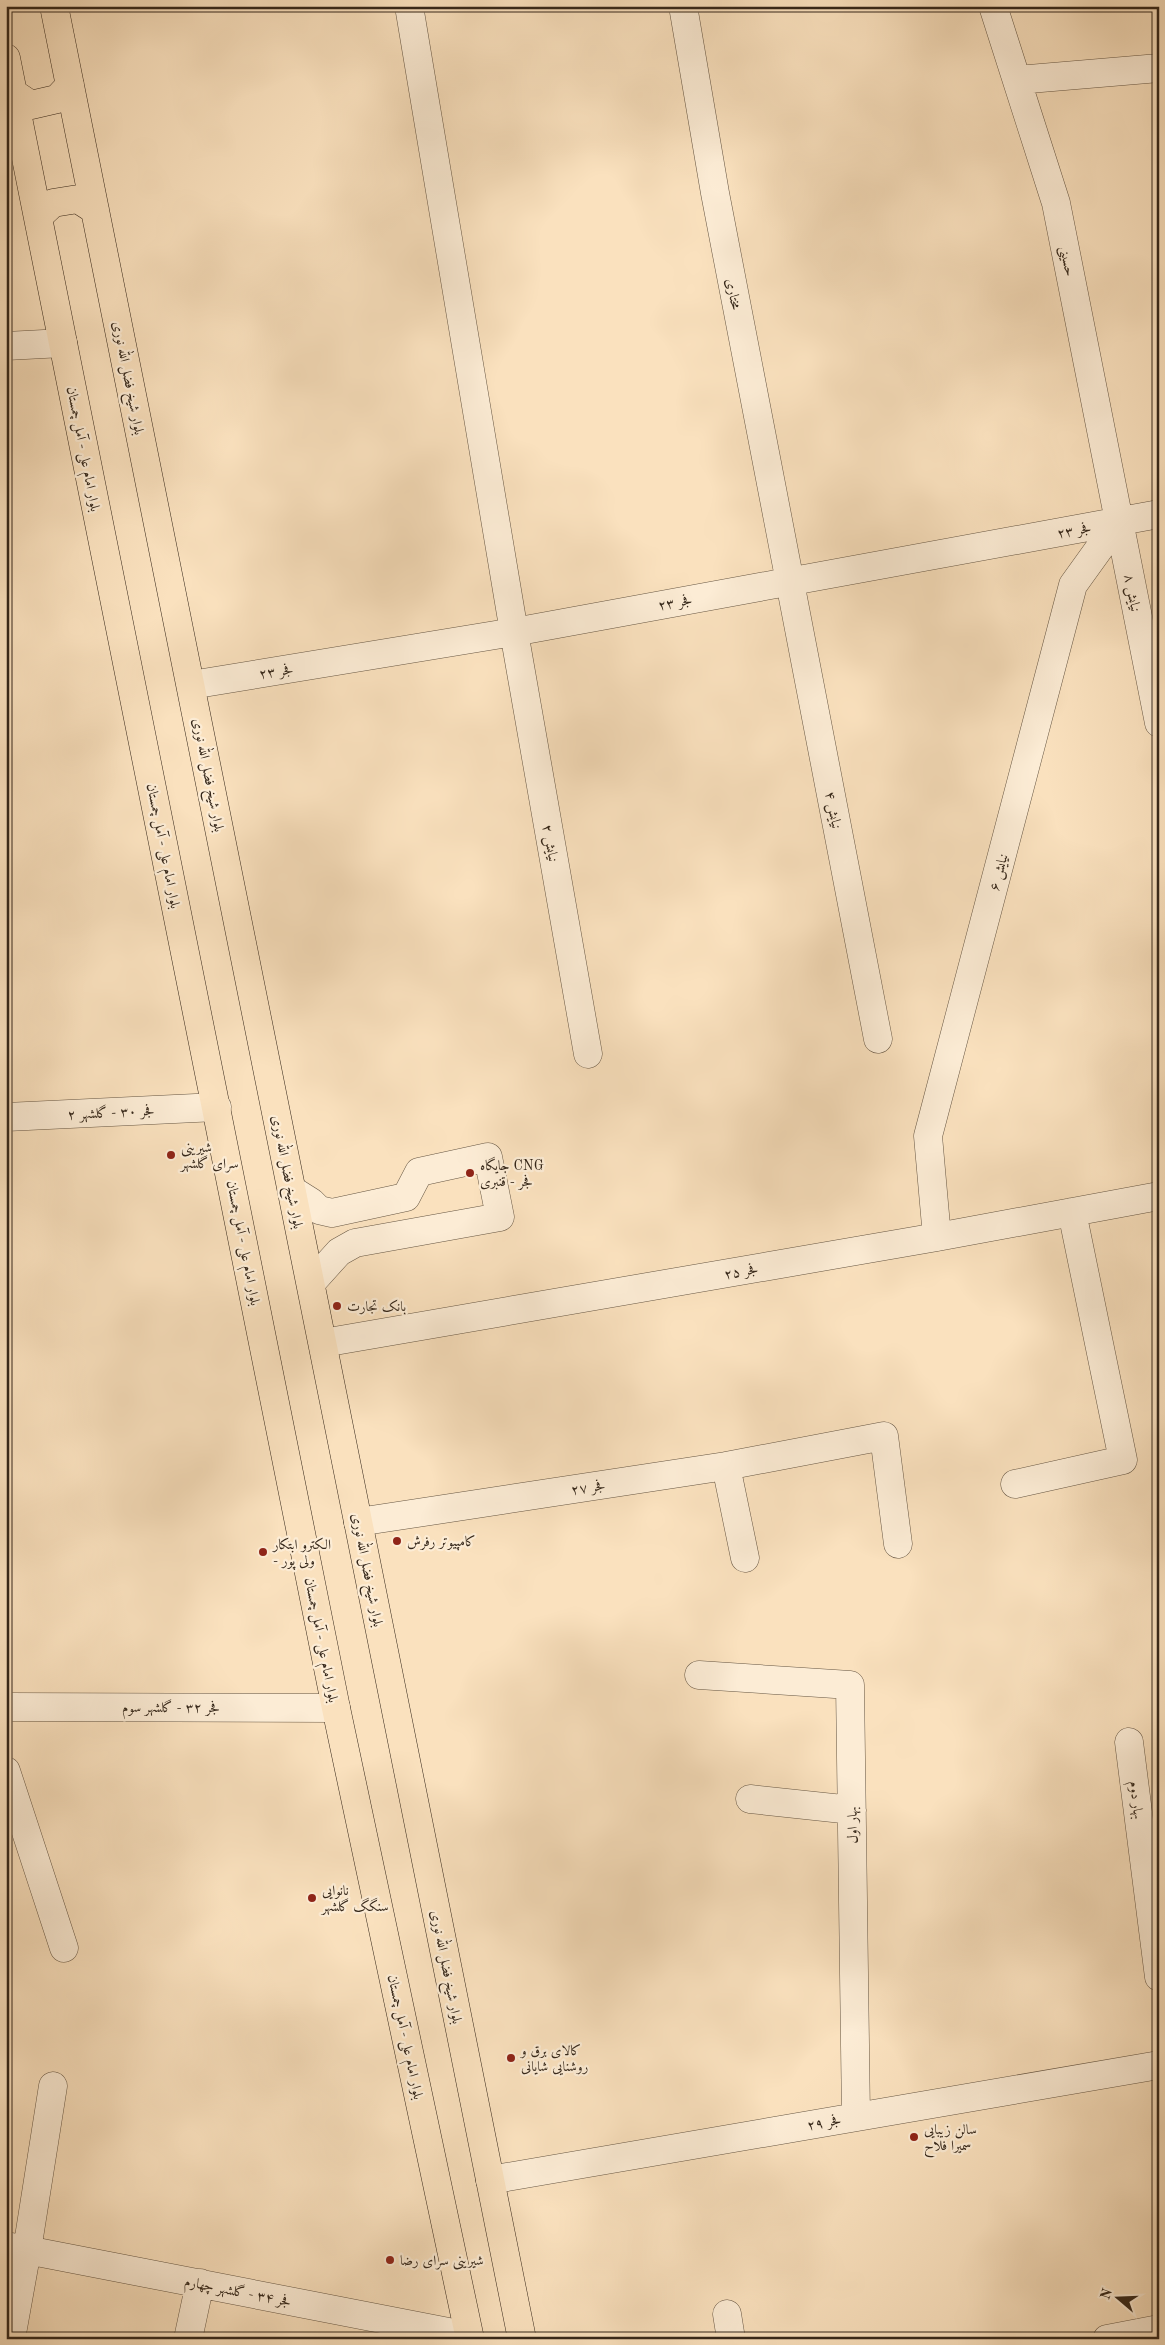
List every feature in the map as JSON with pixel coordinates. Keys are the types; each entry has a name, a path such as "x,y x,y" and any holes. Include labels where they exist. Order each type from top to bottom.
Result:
{"main road":[{"name":"بلوار شیخ فضل الله نوری","path":"54,6 522,2339"},
{"name":"بلوار امام علی - آمل چمستان","path":"6,58 336,1708 470,2337"},
{"path":"13,93 31,105 57,99 70,86"},
{"path":"38,217 53,203 78,199 95,210"}],"street":[{"name":"نیایش ۲","path":"409,6 514,632 588,1054"},
{"name":"مختاری","path":"683,6 715,193 789,582"},
{"name":"حسینی","path":"993,6 1056,203 1119,521"},
{"path":"1016,80 1159,68"},
{"path":"6,346 63,343"},
{"name":"فجر ۲۳","path":"191,685 514,632 1159,514"},
{"name":"نیایش ۸","path":"1119,521 1159,723"},
{"name":"نیایش ۶","path":"937,1237 928,1136 1073,585 1119,521"},
{"name":"نیایش ۴","path":"789,582 878,1039"},
{"name":"فجر ۳۰ - گلشهر ۲","path":"6,1117 216,1107"},
{"path":"292,1190 311,1202 319,1210 332,1213 406,1197 419,1172 488,1157 500,1217 354,1243 339,1252 311,1284"},
{"name":"فجر ۲۵","path":"323,1343 937,1237 1159,1196"},
{"path":"1015,1484 1123,1460 1072,1212"},
{"name":"فجر ۲۷","path":"358,1522 726,1466 884,1436 898,1544"},
{"path":"726,1466 746,1558"},
{"name":"بهار اول","path":"699,1675 850,1685 856,2117"},
{"name":"فجر ۳۲ - گلشهر سوم","path":"6,1707 336,1708"},
{"name":"بهار دوم","path":"1129,1742 1159,1977"},
{"path":"6,1772 64,1948"},
{"path":"750,1800 852,1810"},
{"name":"فجر ۲۹","path":"490,2180 1159,2065"},
{"path":"11,2339 17,2248 53,2086"},
{"name":"فجر ۳۴ - گلشهر چهارم","path":"17,2248 470,2337"},
{"path":"188,2339 200,2283"},
{"path":"1107,2339 1159,2330"}],"place":[{"name":"شیرینی سرای گلشهر","path":"171,1155"},
{"name":"جایگاه CNG فجر - قنبری","path":"470,1173"},
{"name":"بانک تجارت","path":"337,1306"},
{"name":"کامپیوتر رفرش","path":"397,1541"},
{"name":"الکترو ابتکار - ولی پور","path":"263,1552"},
{"name":"نانوایی سنگگ گلشهر","path":"312,1898"},
{"name":"کالای برق و روشنایی شایانی","path":"511,2058"},
{"name":"سالن زیبایی سمیرا فلاح","path":"914,2137"},
{"name":"شیرینی سرای رضا","path":"390,2260"}]}
